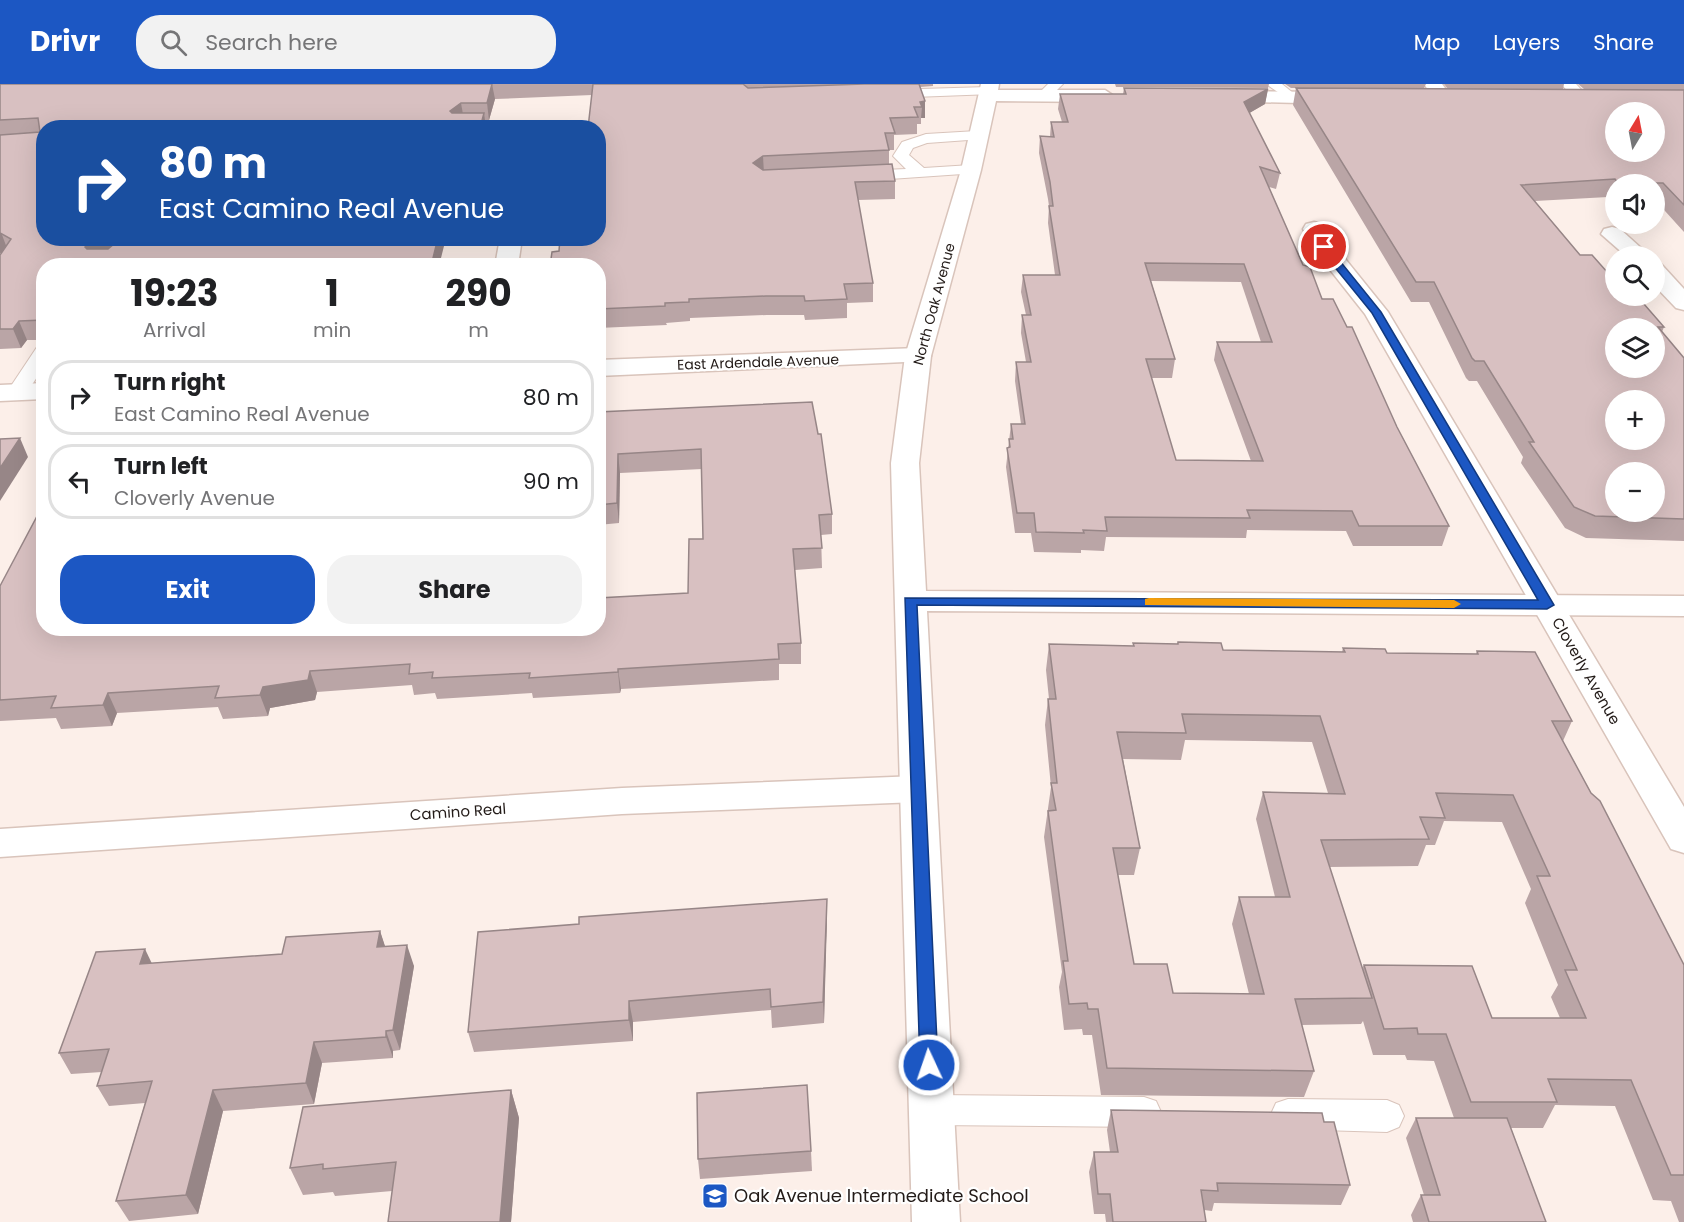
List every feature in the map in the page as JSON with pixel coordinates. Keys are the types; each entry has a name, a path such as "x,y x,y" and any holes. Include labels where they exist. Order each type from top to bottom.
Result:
{"street":[{"path":"988,90 1049,90 1126,96"},
{"name":"North Oak Avenue","path":"936,1222 905,463 918,356 971,170 988,90"},
{"path":"1564,91 1582,98 1605,98"},
{"path":"1432,94 1467,99"},
{"path":"1209,97 1362,98"},
{"name":"Cloverly Avenue","path":"1314,229 1324,247 1376,312 1684,839"},
{"path":"1612,234 1627,246"},
{"path":"1665,268 1684,267"},
{"path":"1665,281 1684,303"},
{"name":"East Ardendale Avenue","path":"606,368 918,356"},
{"path":"9,393 36,391"},
{"path":"910,601 1684,606"},
{"name":"Camino Real","path":"0,843 622,801 917,789"}],"lane":[{"path":"1274,84 1292,97"},
{"path":"869,95 988,90"},
{"path":"920,173 901,156 907,145 926,139 977,136"},
{"path":"842,177 971,170"},
{"path":"9,393 36,361"},
{"path":"931,1110 1173,1113"},
{"path":"1256,1114 1387,1116"}],"building":[{"path":"0,84 492,84 487,103 461,103 450,111 452,113 484,113 482,120 38,120 38,118 0,120"},
{"path":"593,84 743,84 748,88 919,84 925,101 920,102 922,107 914,107 918,117 890,118 895,133 885,133 889,150 763,156 753,163 763,170 892,164 895,181 855,182 873,283 844,284 847,299 805,301 804,296 766,296 689,299 689,302 665,303 665,306 606,309 606,258 551,258 552,252 559,251 559,246 606,246 606,120 589,120"},
{"path":"1124,88 1268,89 1244,102 1280,173 1260,167 1303,265 1310,267 1322,299 1333,299 1347,327 1352,327 1397,427 1449,526 1359,526 1352,511 1247,510 1250,518 1105,517 1107,531 1036,532 1034,513 1017,513 1007,448 1010,447 1009,439 1013,439 1011,424 1025,424 1016,362 1031,362 1022,315 1031,315 1023,275 1060,275 1049,206 1053,206 1050,182 1040,136 1054,137 1051,122 1068,122 1060,94 1126,94","holes":["1145,263 1244,264 1272,342 1217,342 1263,461 1176,460 1146,359 1175,359"]},
{"path":"1296,88 1684,90 1684,205 1665,185 1665,174 1605,174 1605,180 1521,185 1580,255 1592,255 1605,270 1605,306 1646,306 1656,318 1605,318 1605,378 1665,378 1665,335 1684,358 1684,519 1665,518 1665,462 1605,462 1605,516 1595,516 1574,507 1529,442 1534,442 1484,361 1475,361 1472,358 1434,282 1416,282"},
{"path":"36,132 36,246 86,246 87,249 108,249 112,246 436,246 433,258 36,258 36,320 19,321 13,329 0,329 0,255 11,239 0,233 0,135"},
{"path":"812,402 818,434 821,434 832,514 819,515 822,548 793,549 801,643 778,644 779,659 618,669 618,672 529,678 530,673 432,678 433,672 409,674 410,664 310,671 308,680 263,687 260,695 215,698 219,686 108,693 103,705 51,708 56,696 0,700 0,586 36,518 36,636 606,636 606,598 688,593 689,539 703,539 701,449 618,454 617,503 606,504 606,412"},
{"path":"20,438 0,468 0,439"},
{"path":"1178,642 1221,643 1223,650 1345,652 1343,648 1385,649 1387,653 1535,652 1572,721 1552,721 1591,793 1600,801 1684,965 1684,1175 1671,1175 1631,1080 1548,1079 1557,1102 1471,1102 1446,1034 1418,1034 1417,1028 1384,1029 1364,965 1472,966 1492,1018 1586,1018 1565,970 1577,970 1537,876 1550,876 1513,795 1436,793 1445,818 1420,817 1429,839 1321,840 1372,998 1295,999 1314,1071 1107,1068 1098,1009 1088,1009 1087,1003 1069,1004 1063,961 1068,961 1048,811 1056,810 1051,783 1057,783 1048,699 1056,699 1049,644 1134,646 1133,643 1178,644","holes":["1182,714 1320,716 1345,794 1263,792 1290,897 1239,897 1264,994 1173,993 1167,964 1134,964 1113,848 1140,848 1117,732 1186,733"]},
{"path":"827,899 823,1002 771,1007 770,989 629,1001 629,1020 468,1032 478,932 579,924 579,917"},
{"path":"380,931 377,947 407,945 393,1030 386,1031 386,1037 314,1042 306,1083 213,1090 186,1195 116,1201 152,1081 97,1086 109,1049 59,1053 96,952 145,949 140,964 282,954 286,937"},
{"path":"807,1085 811,1151 698,1159 697,1093"},
{"path":"511,1090 500,1222 388,1222 396,1162 323,1169 323,1164 290,1168 303,1107"},
{"path":"1111,1110 1322,1113 1324,1122 1334,1122 1350,1185 1217,1183 1218,1191 1201,1190 1206,1222 1113,1222 1110,1194 1098,1194 1094,1152 1118,1152"},
{"path":"1416,1118 1507,1118 1546,1222 1429,1222 1421,1195 1440,1195"}],"slow traffic":[{"path":"1149,602 1454,604"}],"place":[{"name":"Oak Avenue Intermediate School","path":"715,1196"}],"route":[{"path":"929,1065 910,601 1547,605 1376,312 1324,247"}]}
